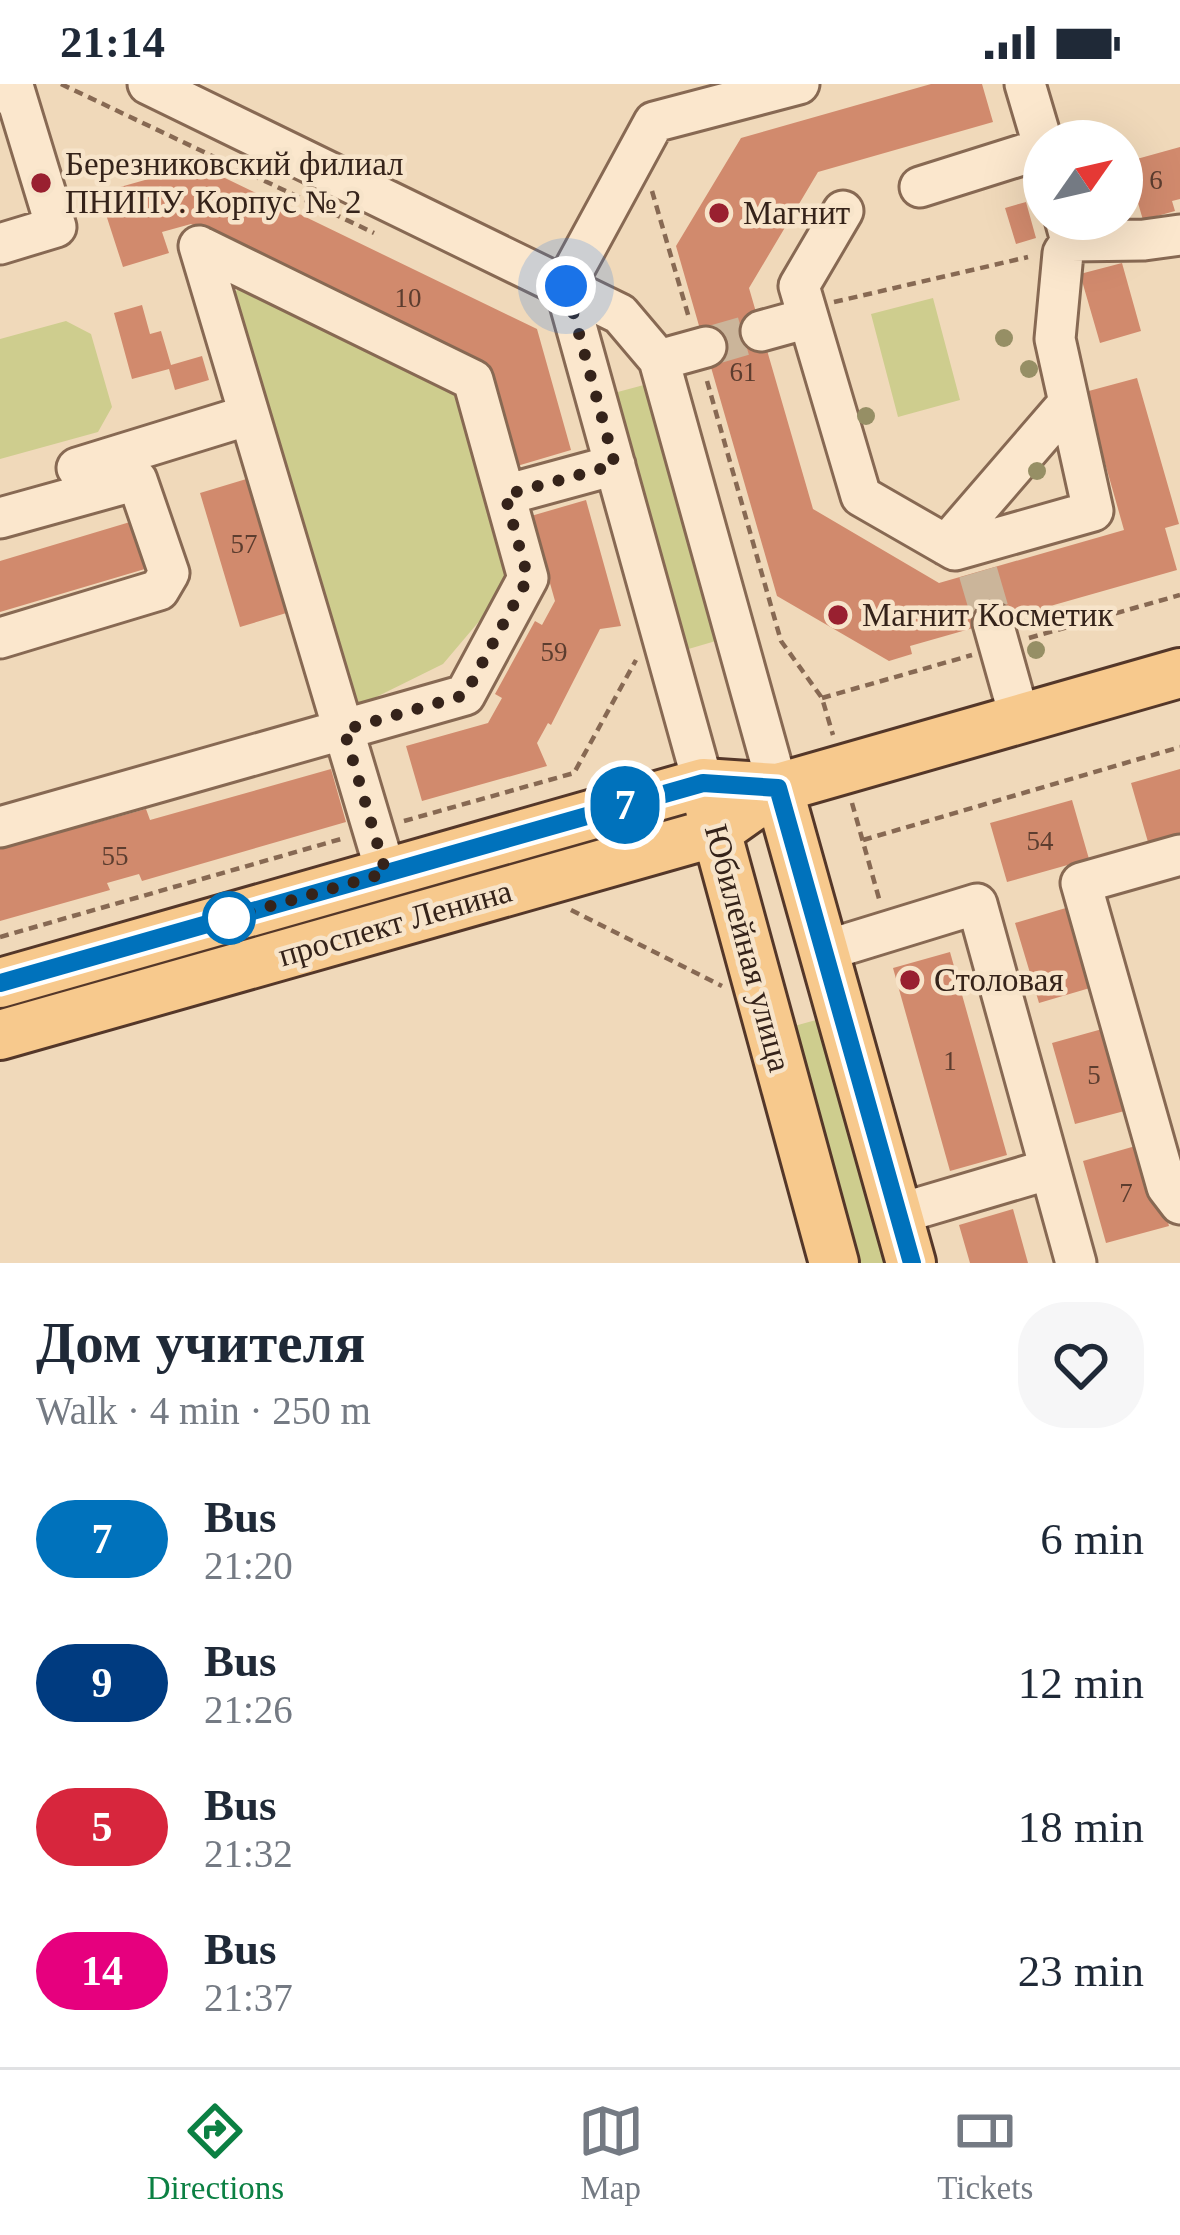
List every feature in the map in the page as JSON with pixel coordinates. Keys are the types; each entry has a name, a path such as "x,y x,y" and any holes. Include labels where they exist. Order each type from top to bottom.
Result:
{"main road":[{"name":"проспект Ленина","path":"0,983 380,852 703,783 778,788 1180,673"},
{"name":"Юбилейная улица","path":"703,783 835,1263"},
{"name":"проспект Ленина","path":"0,1035 716,832 778,788"},
{"path":"778,788 911,1263"}],"street":[{"path":"148,84 620,314 659,360 778,788"},
{"path":"566,286 654,122 691,99 799,84"},
{"path":"1025,84 1036,120"},
{"path":"0,244 56,227 11,89"},
{"path":"920,187 1023,155"},
{"path":"843,211 799,286 861,496 965,554 1093,512 1066,406 1055,339 1066,240"},
{"path":"1143,240 1180,235"},
{"path":"0,827 344,730 465,695 528,578 473,380 199,246 249,415 344,730 380,852"},
{"name":"Юбилейная улица","path":"566,286 703,783"},
{"path":"761,331 807,313"},
{"path":"659,360 702,348"},
{"path":"965,554 1066,406"},
{"path":"0,492 249,415"},
{"path":"505,495 615,465"},
{"path":"0,518 137,480 169,573 159,590 0,638"},
{"path":"993,622 1020,719"},
{"path":"1180,855 1081,883 1167,1187 1180,1204"},
{"path":"824,951 977,904 1076,1263"},
{"path":"898,1214 1050,1169"}],"path":[{"path":"652,191 702,348 781,641 822,698 888,932"},
{"path":"807,313 1011,260 1059,240"},
{"path":"863,840 1180,747"},
{"path":"0,937 380,852 574,773"},
{"path":"568,908 732,991"}],"shaded area":[{"path":"242,283 468,388 512,555 509,586 443,664 362,704 345,694 227,304"},
{"path":"933,298 960,400 898,417 871,314"},
{"path":"66,321 91,334 112,407 98,432 0,459 0,339"},
{"path":"655,382 726,638 685,650 614,393"},
{"path":"827,1017 893,1263 851,1263 787,1028"}],"building":[{"path":"931,84 982,84 993,122 818,172 749,288 813,509 939,583 1124,530 1085,392 1137,378 1179,524 1165,528 1177,570 910,646 912,654 889,661 777,596 676,246 741,138"},
{"path":"1180,147 1180,199 1172,201 1175,211 1143,220 1143,157"},
{"path":"198,165 537,329 571,450 517,466 489,368 191,224 162,232 169,253 123,267 99,193"},
{"path":"1023,203 1023,240 1029,240 1016,244 1005,208"},
{"path":"1122,263 1141,331 1100,343 1080,274"},
{"path":"142,305 150,334 161,331 171,365 202,356 209,380 175,390 169,369 132,379 114,313"},
{"path":"253,477 293,611 240,627 200,493"},
{"path":"586,500 621,626 600,629 537,743 547,766 422,801 406,746 488,723 502,698 495,694 535,621 542,625 555,601 531,516"},
{"path":"140,519 155,566 0,612 0,561"},
{"path":"331,769 346,822 142,881 139,874 107,883 110,890 0,921 0,838 85,814 88,825 146,809 150,820"},
{"path":"1180,769 1180,833 1148,842 1131,783"},
{"path":"1072,800 1089,859 1007,882 990,823"},
{"path":"1076,905 1100,985 1039,1003 1015,923"},
{"path":"950,952 1007,1155 950,1171 893,968"},
{"path":"1113,1026 1136,1108 1075,1124 1052,1043"},
{"path":"1146,1143 1169,1226 1106,1243 1083,1161"},
{"path":"1013,1209 1028,1263 970,1263 959,1225"}],"tunnel":[{"path":"706,347 761,331"},
{"path":"978,572 993,623"}],"bus line":[{"name":"7","path":"0,983 703,783 778,788 912,1263"}],"place":[{"name":"Березниковский филиал ПНИПУ. Корпус № 2","path":"41,183"},
{"name":"Магнит","path":"719,213"},
{"name":"Магнит Косметик","path":"838,615"},
{"name":"Столовая","path":"910,980"}],"route":[{"path":"229,918 386,873 344,730 465,695 528,578 505,495 615,465 566,286"}]}
